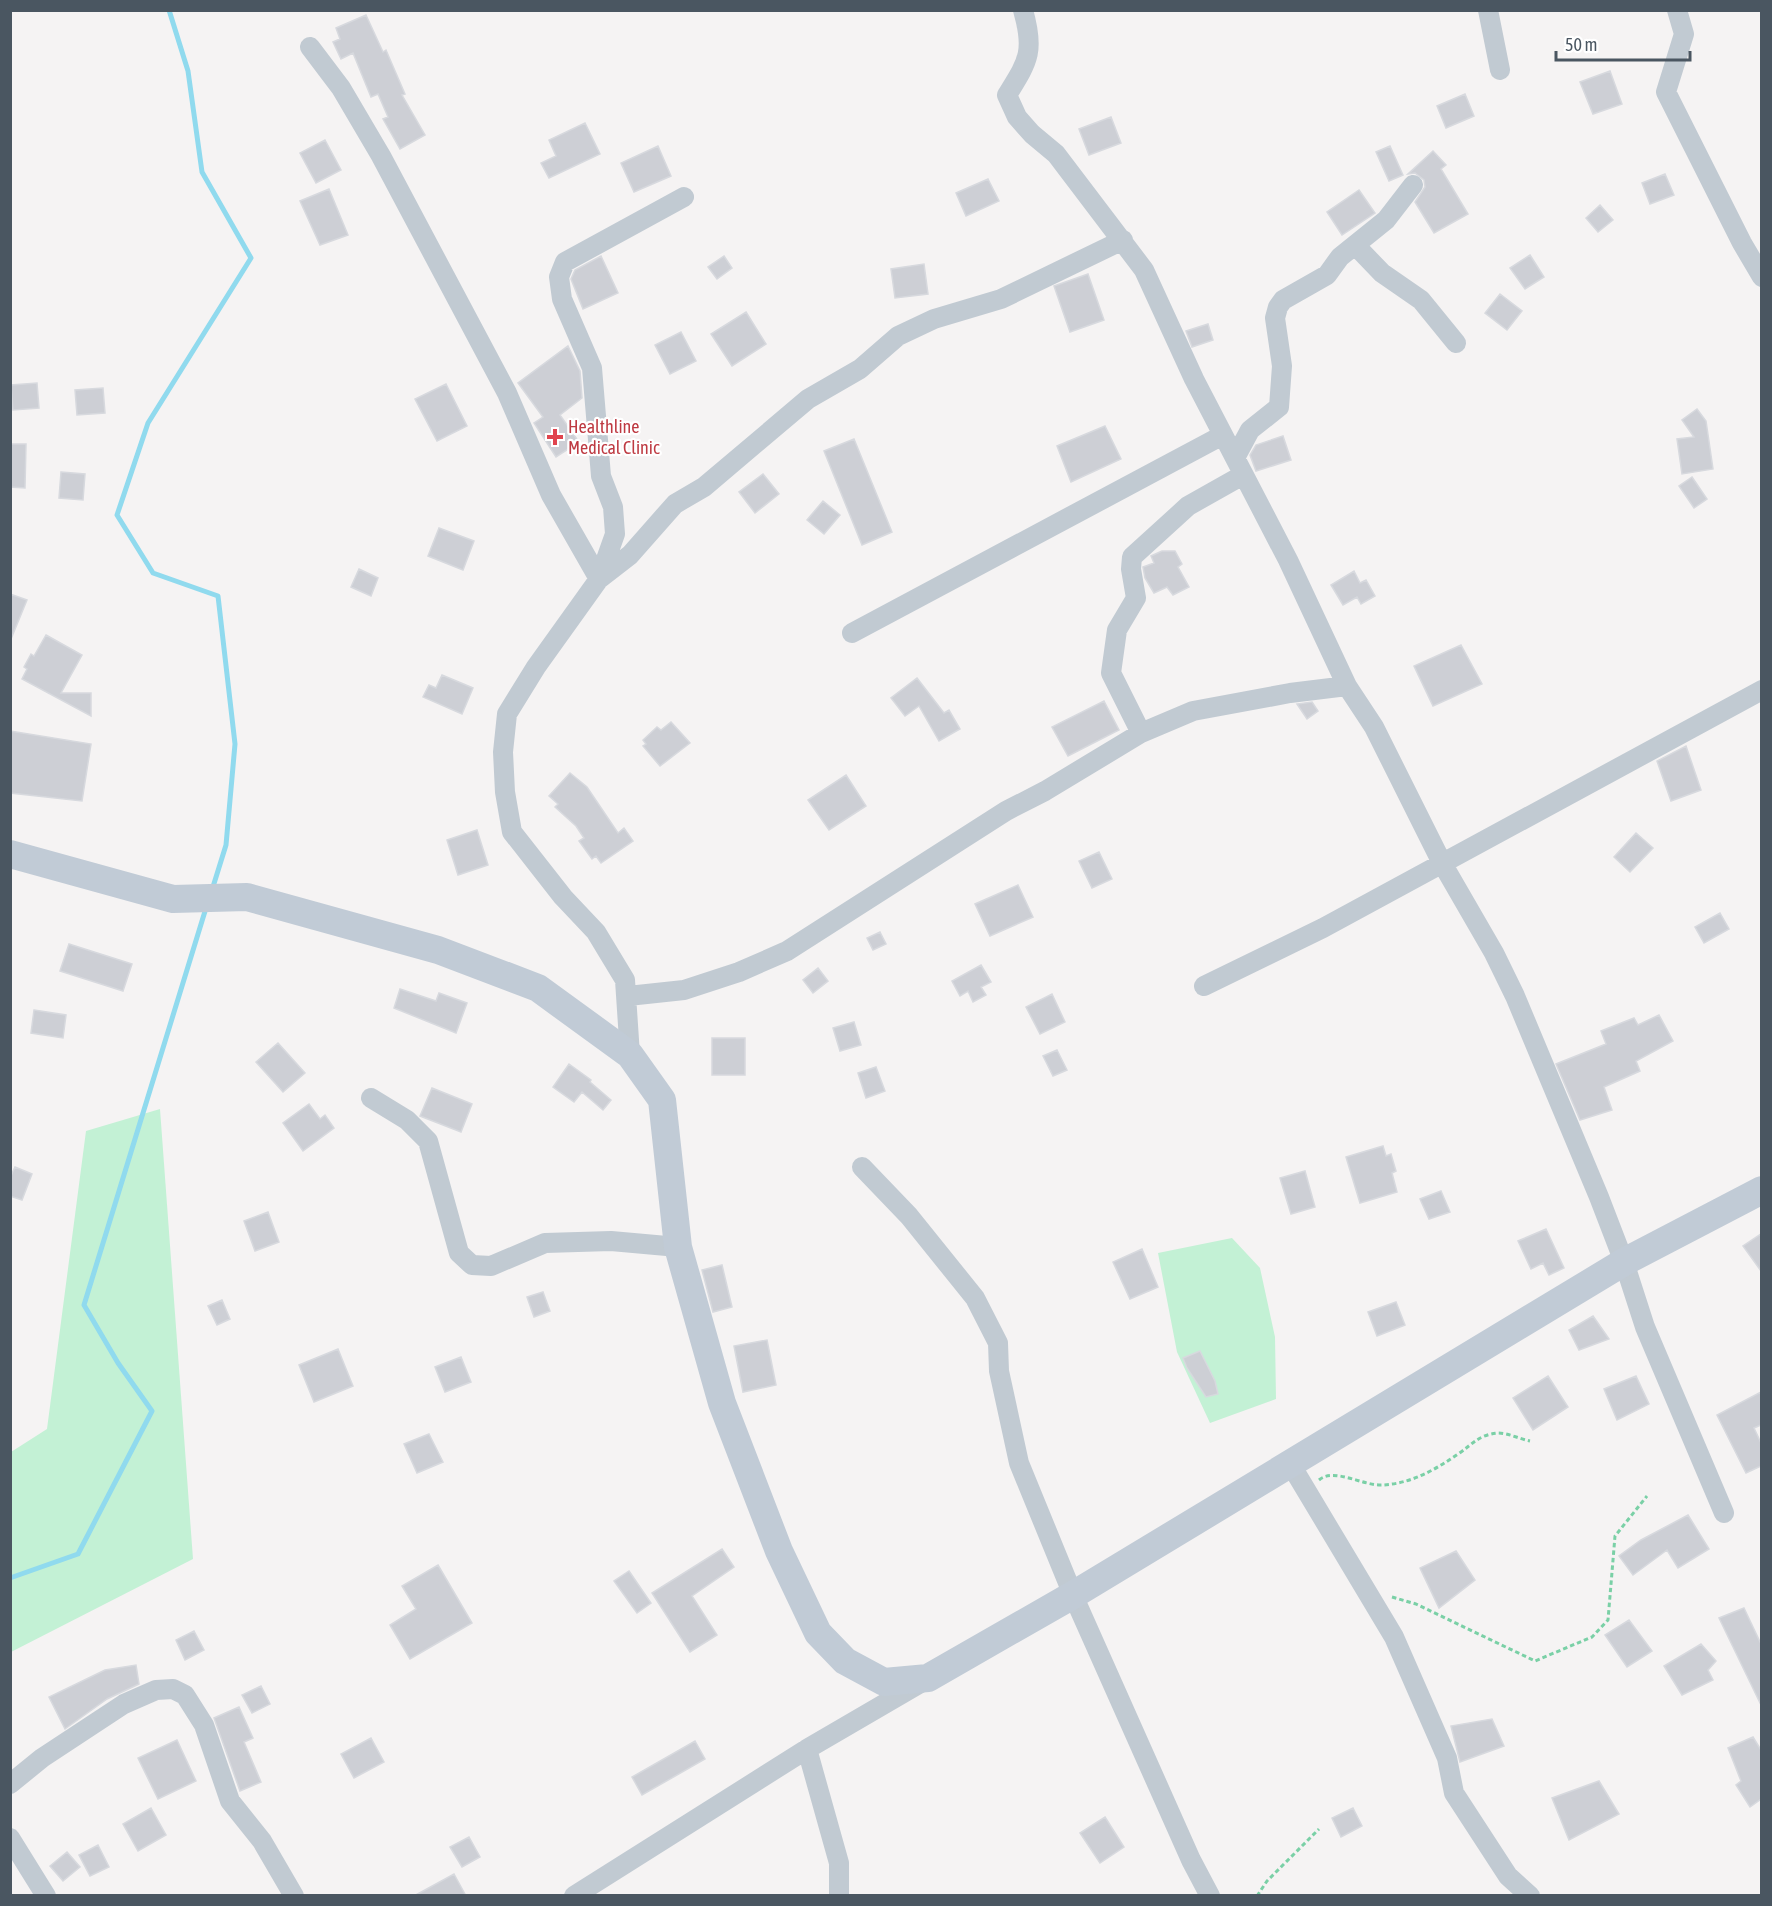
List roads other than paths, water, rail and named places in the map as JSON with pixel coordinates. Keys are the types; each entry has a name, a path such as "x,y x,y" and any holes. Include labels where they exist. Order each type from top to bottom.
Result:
{"main road":[{"path":"10,854 173,900 247,897 438,950 538,988 630,1055 662,1100 678,1247 722,1403 780,1551 818,1633 845,1661 884,1682 928,1678 1073,1596 1624,1262 1761,1190"}],"street":[{"path":"1023,10 1029,30 1029,60 1007,95 1017,117 1032,134 1056,154 1144,270 1194,379 1288,560 1347,686 1374,727 1442,863 1494,953 1515,996 1624,1262 1645,1327 1724,1513"},
{"path":"1488,10 1500,70"},
{"path":"1677,10 1684,34 1666,92 1761,277"},
{"path":"310,47 341,88 381,156 507,393 551,495 599,579"},
{"path":"1142,733 1111,673 1117,630 1136,598 1131,569 1132,557 1188,506 1239,466 1250,430 1279,407 1282,375 1275,318 1283,300 1328,274 1340,257 1386,220 1413,185"},
{"path":"630,1055 628,996 625,980 596,932 563,897 512,832 505,792 503,752 507,714 536,667 599,579 615,534 613,507 601,476 592,368 562,299 559,277 565,262 684,197"},
{"path":"599,579 630,555 675,504 704,487 808,399 860,369 898,336 934,319 1001,299 1123,240"},
{"path":"1356,246 1382,273 1421,300 1456,343"},
{"path":"852,633 1223,435"},
{"path":"628,996 684,990 739,972 787,951 1006,811 1142,733 1193,711 1290,693 1347,686"},
{"path":"1204,986 1323,928 1761,690"},
{"path":"371,1098 407,1120 428,1141 459,1253 472,1265 491,1266 545,1243 611,1241 678,1247"},
{"path":"862,1167 909,1216 975,1298 998,1343 999,1371 1019,1463 1073,1596 1191,1860 1210,1896"},
{"path":"1291,1465 1370,1601 1394,1637 1443,1749 1454,1793 1508,1876 1530,1896"},
{"path":"574,1896 807,1749 928,1678"},
{"path":"10,1784 42,1758 124,1704 156,1690 173,1689 185,1695 204,1725 230,1801 261,1841 294,1896"},
{"path":"807,1749 839,1863 838,1896"},
{"path":"10,1838 46,1896"}],"waterway":[{"path":"169,10 188,71 202,172 251,258 148,423 117,515 153,573 218,596 235,744 226,845 212,890"},
{"path":"10,1578 78,1554 152,1411 118,1363 84,1305 206,908"}],"place":[{"name":"Healthline Medical Clinic","path":"555,437"}]}
